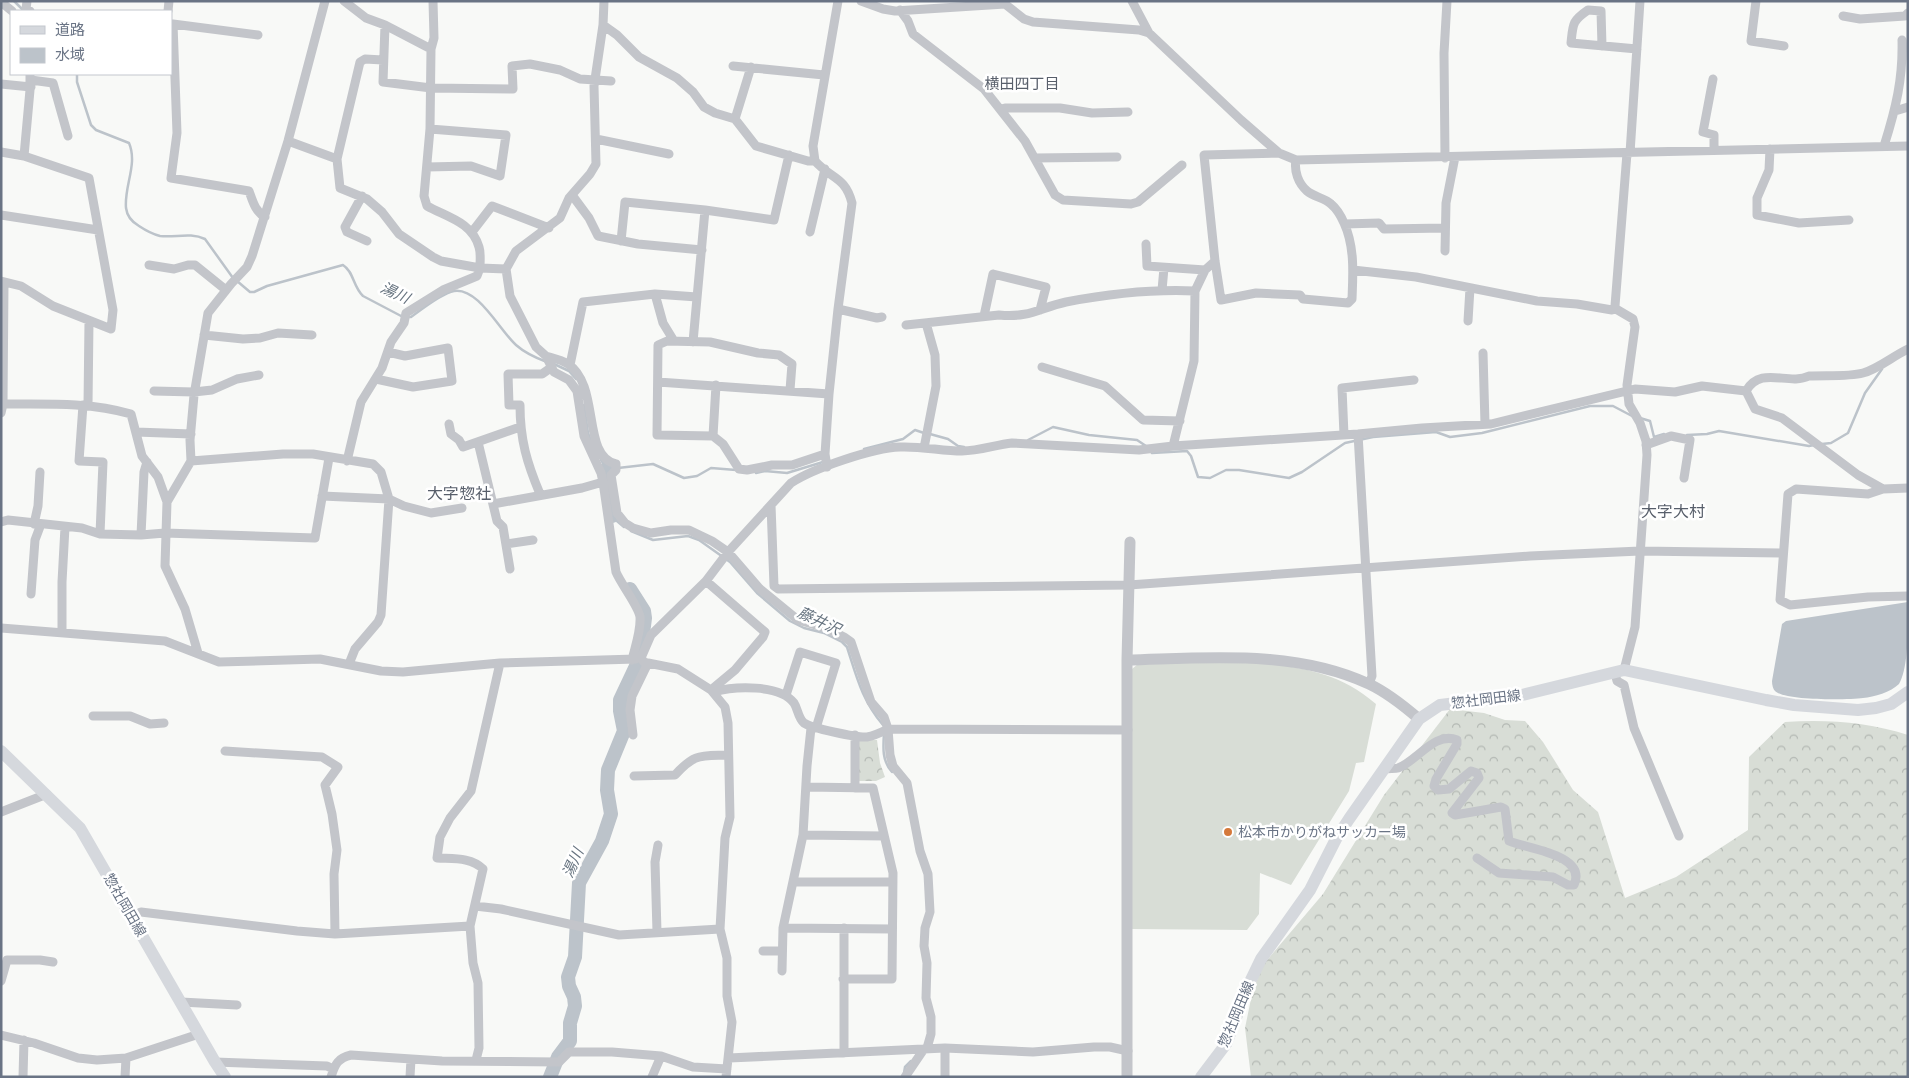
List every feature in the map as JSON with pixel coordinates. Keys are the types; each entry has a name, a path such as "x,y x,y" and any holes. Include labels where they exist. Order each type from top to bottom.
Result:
{"main road":[{"name":"惣社岡田線","path":"1201,1077 1226,1044 1248,986 1261,959 1310,890 1336,839 1419,719 1440,705 1522,695 1620,672 1776,702 1858,710 1891,704 1908,692"},
{"name":"惣社岡田線","path":"1,751 80,828 220,1072"}],"street":[{"path":"198,653 185,609 165,566 165,533 168,502 191,461 194,392 208,313 247,266 266,217 325,1"},
{"path":"344,1 366,18 431,49"},
{"path":"347,461 361,402 376,378 388,352 390,342 404,323 406,313 443,290 477,276 480,268 479,248 472,232 456,218 427,206 424,196 430,128 431,49 434,38 433,1"},
{"path":"604,1 603,25 595,81 596,164 572,195 560,218 516,251 506,270 510,296 536,347 546,356 554,372 569,380 577,392 584,436 601,473 603,482 616,572 640,617 632,660"},
{"path":"815,161 813,146 838,1"},
{"path":"861,1 883,9 1005,4 1024,19 1033,22 1139,30 1149,33"},
{"path":"1132,1 1149,33 1241,120 1279,153 1296,160 1908,146"},
{"path":"1445,158 1444,53 1447,1"},
{"path":"1616,309 1617,266 1640,1"},
{"path":"1756,1 1752,41 1784,46"},
{"path":"1,2 11,10"},
{"path":"897,7 908,21 913,34 984,89 1025,141 1056,195 1063,200 1131,204 1138,202 1182,165"},
{"path":"1602,46 1601,11 1588,10 1576,19 1571,43 1602,46 1637,49"},
{"path":"1843,16 1869,18 1905,16 1908,13"},
{"path":"258,35 172,24 177,133 171,178 249,192 259,213 266,217"},
{"path":"603,25 617,35 639,57 677,78 693,92 704,107 714,113 736,119 756,146 808,161 815,161 849,190 852,203 829,394 825,454 827,467"},
{"path":"385,26 383,82 431,88 513,89 512,66 530,64 560,70 580,79 611,81"},
{"path":"1884,146 1895,111 1902,69 1902,40"},
{"path":"383,60 365,59 360,62 337,159 340,188 362,196 382,212 399,234 441,261 480,268 506,270"},
{"path":"733,66 824,75"},
{"path":"736,119 750,67"},
{"path":"1713,79 1703,132 1714,134 1714,150"},
{"path":"24,156 30,80"},
{"path":"1,84 30,80 53,83 68,136"},
{"path":"1895,111 1908,107"},
{"path":"1001,110 1005,108 1060,108 1092,112 1128,112"},
{"path":"427,167 471,166 500,176 506,135 430,128"},
{"path":"596,139 669,154"},
{"path":"288,141 337,159"},
{"path":"1770,148 1768,170 1757,198 1757,215 1798,223 1849,220"},
{"path":"1,152 24,156 89,178 113,310 111,329 53,306 21,286 3,282 2,409 85,405 132,414 142,456 158,477 168,502"},
{"path":"1279,153 1204,155 1221,300 1256,293 1300,295 1303,299 1348,303 1352,300 1352,246 1344,224 1338,211 1330,203 1307,191 1296,176 1294,169 1296,160"},
{"path":"621,241 625,202 705,210 774,220 789,155"},
{"path":"1035,158 1117,156"},
{"path":"1445,251 1446,203 1455,157"},
{"path":"810,232 825,169"},
{"path":"572,195 589,218 598,236 638,244 702,250"},
{"path":"362,196 345,227 347,232 367,241"},
{"path":"472,232 492,206 549,228"},
{"path":"693,342 705,210"},
{"path":"1,215 98,230"},
{"path":"1344,224 1379,223 1384,229 1445,228"},
{"path":"1146,244 1147,266 1205,270"},
{"path":"1173,446 1194,361 1195,291 1205,270 1215,261"},
{"path":"149,265 174,268 195,265 226,290"},
{"path":"1162,290 1164,268"},
{"path":"1353,270 1416,277 1537,301 1616,309 1633,319 1635,323 1628,390 1629,404 1640,423 1646,445 1635,627 1617,681 1624,685 1634,728 1679,836"},
{"path":"984,316 993,274 1046,287 1040,310"},
{"path":"1468,321 1470,288"},
{"path":"906,325 984,316 1014,316 1064,302 1162,290 1195,291"},
{"path":"570,365 583,302 655,294 697,297"},
{"path":"655,294 663,323 674,341"},
{"path":"838,310 877,318 882,317"},
{"path":"89,321 80,461 103,462 100,534"},
{"path":"924,448 936,386 935,355 926,323"},
{"path":"204,335 243,339 260,338 278,332 312,335"},
{"path":"790,390 792,364 779,355 758,353 710,342 667,341 658,345 657,435 713,436 723,444 739,469 747,470 772,465 792,465 825,454"},
{"path":"376,378 413,387 452,381 448,348 405,356 388,352"},
{"path":"1746,391 1750,384 1758,379 1770,377 1802,380 1809,376 1862,373 1875,368 1892,356 1908,349"},
{"path":"1483,353 1485,424"},
{"path":"546,356 570,365 579,375 587,392 592,431 597,445 606,460 616,464 616,470 611,475 617,513 625,524 644,532 659,533 671,530 689,530 712,541 728,552 759,588 798,620 826,628 851,642 871,702 884,717 885,731 893,766 907,783 920,851 928,874 930,912 925,928 924,946 927,963 926,998 931,1017 931,1034 926,1048 905,1077"},
{"path":"540,494 527,463 520,427 520,406 509,405 508,374 542,374 552,367"},
{"path":"1042,367 1105,386 1143,420 1180,421"},
{"path":"154,391 194,392 212,390 236,379 259,375"},
{"path":"1344,435 1342,388 1414,380"},
{"path":"658,382 829,394"},
{"path":"713,436 716,385"},
{"path":"633,735 630,710 632,696 651,635 706,581 728,552 790,483 803,475 879,450 901,447 962,452 984,450 1012,443 1139,450 1485,424 1523,417 1635,389 1676,392 1702,386 1746,391"},
{"path":"1746,391 1755,409 1782,418 1858,475 1883,489"},
{"path":"449,424 451,434 459,440 463,447 520,427"},
{"path":"136,432 191,434"},
{"path":"1358,434 1372,676 1369,684"},
{"path":"1646,445 1671,436 1690,440 1684,478"},
{"path":"478,442 497,521 503,527 510,569"},
{"path":"191,461 283,454 313,454 373,464 381,472 389,499 381,615 378,622 355,649 349,664"},
{"path":"1,522 8,520 82,528 100,534 141,535 165,533 315,538 329,458"},
{"path":"141,535 144,472 148,462"},
{"path":"30,594 40,472"},
{"path":"493,504 540,494 582,488 603,482"},
{"path":"1908,488 1883,489 1868,494 1796,489 1788,494 1780,600 1790,605 1868,597 1908,596"},
{"path":"322,496 389,499 404,506 431,513 462,508"},
{"path":"771,505 774,586 778,589 1129,585 1530,556 1640,550 1783,553"},
{"path":"62,632 65,527"},
{"path":"506,544 533,540"},
{"path":"1127,1077 1127,660 1130,542"},
{"path":"706,581 764,632 763,637 735,670 713,691"},
{"path":"1,628 165,641 219,662 320,659 381,671 403,672 500,663 644,661 678,669 713,691 725,707 728,723 730,817 725,838 720,929 727,958 727,996 732,1022 726,1073 693,1067 661,1056 592,1051 569,1052 558,1062 442,1061 351,1055 343,1057 336,1063 332,1073"},
{"path":"782,971 783,928 803,835 806,787 814,728 836,662 800,652 786,695"},
{"path":"1127,660 1259,658 1313,666 1369,684 1400,703 1419,719"},
{"path":"476,1060 479,1048 478,983 473,963 470,926 483,869 471,861 437,858 440,837 450,818 471,792 500,663"},
{"path":"713,691 756,688 772,690 786,695 794,703 802,722 814,728 866,737 885,731 1128,730"},
{"path":"94,716 130,716 150,724 164,723"},
{"path":"855,735 855,788"},
{"path":"1386,768 1397,768 1439,740 1450,738 1457,740 1434,786 1438,790 1449,789 1471,771 1477,773 1480,778 1452,813 1455,815 1501,807 1505,809 1509,841 1542,849 1564,860 1575,871 1576,880 1574,885 1568,885 1553,877 1499,873 1477,858"},
{"path":"225,751 322,757 338,768 325,785 332,814 337,850 334,874 335,934"},
{"path":"634,776 675,775 686,763 698,756 728,755"},
{"path":"806,787 873,788 893,873 892,979 843,979"},
{"path":"1,812 47,794"},
{"path":"803,835 884,836"},
{"path":"657,932 655,862 658,845"},
{"path":"794,882 893,882"},
{"path":"475,906 501,909 620,935 720,929"},
{"path":"132,917 142,912 297,932 335,934 470,926"},
{"path":"783,928 892,929"},
{"path":"844,928 844,1053"},
{"path":"763,951 782,950"},
{"path":"1,981 7,960 53,962"},
{"path":"180,1002 237,1005"},
{"path":"1,1035 24,1040 78,1058 96,1060 126,1058 199,1034"},
{"path":"23,1077 24,1040"},
{"path":"729,1058 926,1048 1033,1052 1110,1047 1128,1051"},
{"path":"945,1048 945,1077"},
{"path":"652,1077 661,1056"},
{"path":"125,1077 126,1058"},
{"path":"410,1077 411,1059"},
{"path":"220,1072 327,1066 332,1073"}],"green space":[{"name":"松本市かりがねサッカー場","path":"1257,661 1305,669 1334,678 1348,684 1376,704 1364,762 1356,763 1349,791 1291,885 1260,873 1259,914 1247,930 1132,929 1132,669 1138,664"},
{"path":"1450,709 1484,713 1505,720 1525,721 1543,742 1573,790 1598,812 1625,898 1676,877 1748,830 1749,757 1785,722 1847,722 1878,727 1908,735 1908,1077 1251,1077 1245,1028 1252,994 1262,966 1323,894 1384,795"},
{"path":"859,740 877,740 880,763 885,777 876,781 858,781"}],"water":[{"path":"1908,602 1905,668 1896,687 1872,697 1844,699 1791,697 1774,690 1772,681 1782,624 1786,621"}],"waterway":[{"name":"湯川","path":"14,1 23,10"},
{"name":"湯川","path":"77,75 77,82 91,125 96,130 129,143 132,159 126,208 130,218 134,223 160,236 194,236 205,239 233,278"},
{"name":"湯川","path":"237,281 250,292 254,292 267,286 343,265 347,268 363,296 403,317"},
{"name":"湯川","path":"408,317 411,317 449,292 463,292 472,296 480,303 516,345 531,355 547,362"},
{"name":"湯川","path":"552,363 569,371 576,379"},
{"path":"1822,444 1831,443 1848,433 1865,393 1882,369"},
{"name":"湯川","path":"584,405 588,433 592,444"},
{"path":"1150,450 1152,453 1187,451 1191,456 1198,477 1210,478 1226,470 1239,470 1289,478 1302,472 1345,443 1373,437 1436,432 1450,437 1482,433 1590,406 1613,406 1632,416"},
{"path":"1640,418 1650,421 1654,437 1664,434"},
{"path":"1028,440 1053,427 1089,435 1137,440 1146,446"},
{"path":"864,449 903,439 915,430 924,433"},
{"path":"1687,435 1719,431 1809,446 1814,445"},
{"path":"930,434 948,439 958,446 964,447"},
{"name":"湯川","path":"601,460 607,469 612,469"},
{"path":"756,473 765,471 787,473 823,462"},
{"path":"618,468 653,464 684,478 697,476 711,468 736,470"},
{"name":"湯川","path":"607,469 612,516"},
{"name":"藤井沢","path":"611,516 624,527"},
{"name":"藤井沢","path":"631,531 653,540 688,536 699,540 730,562 757,593 790,621 804,628 824,633 842,642 847,647 865,698 883,725"},
{"name":"湯川","path":"630,589 644,611 645,618 641,649"},
{"name":"湯川","path":"550,1077 558,1057 570,1041 570,1023 575,1006 568,977 575,957 579,883 602,841 611,814 607,790 608,770 624,731 620,700 637,664"},
{"name":"藤井沢","path":"884,733 883,749 885,759 892,772"},
{"name":"藤井沢","path":"904,1073 905,1067 911,1061"}],"place":[{"name":"松本市かりがねサッカー場","path":"1228,832"}],"district":[{"name":"横田四丁目","path":"1022,84"},
{"name":"大字惣社","path":"459,493"},
{"name":"大字大村","path":"1673,511"}]}
